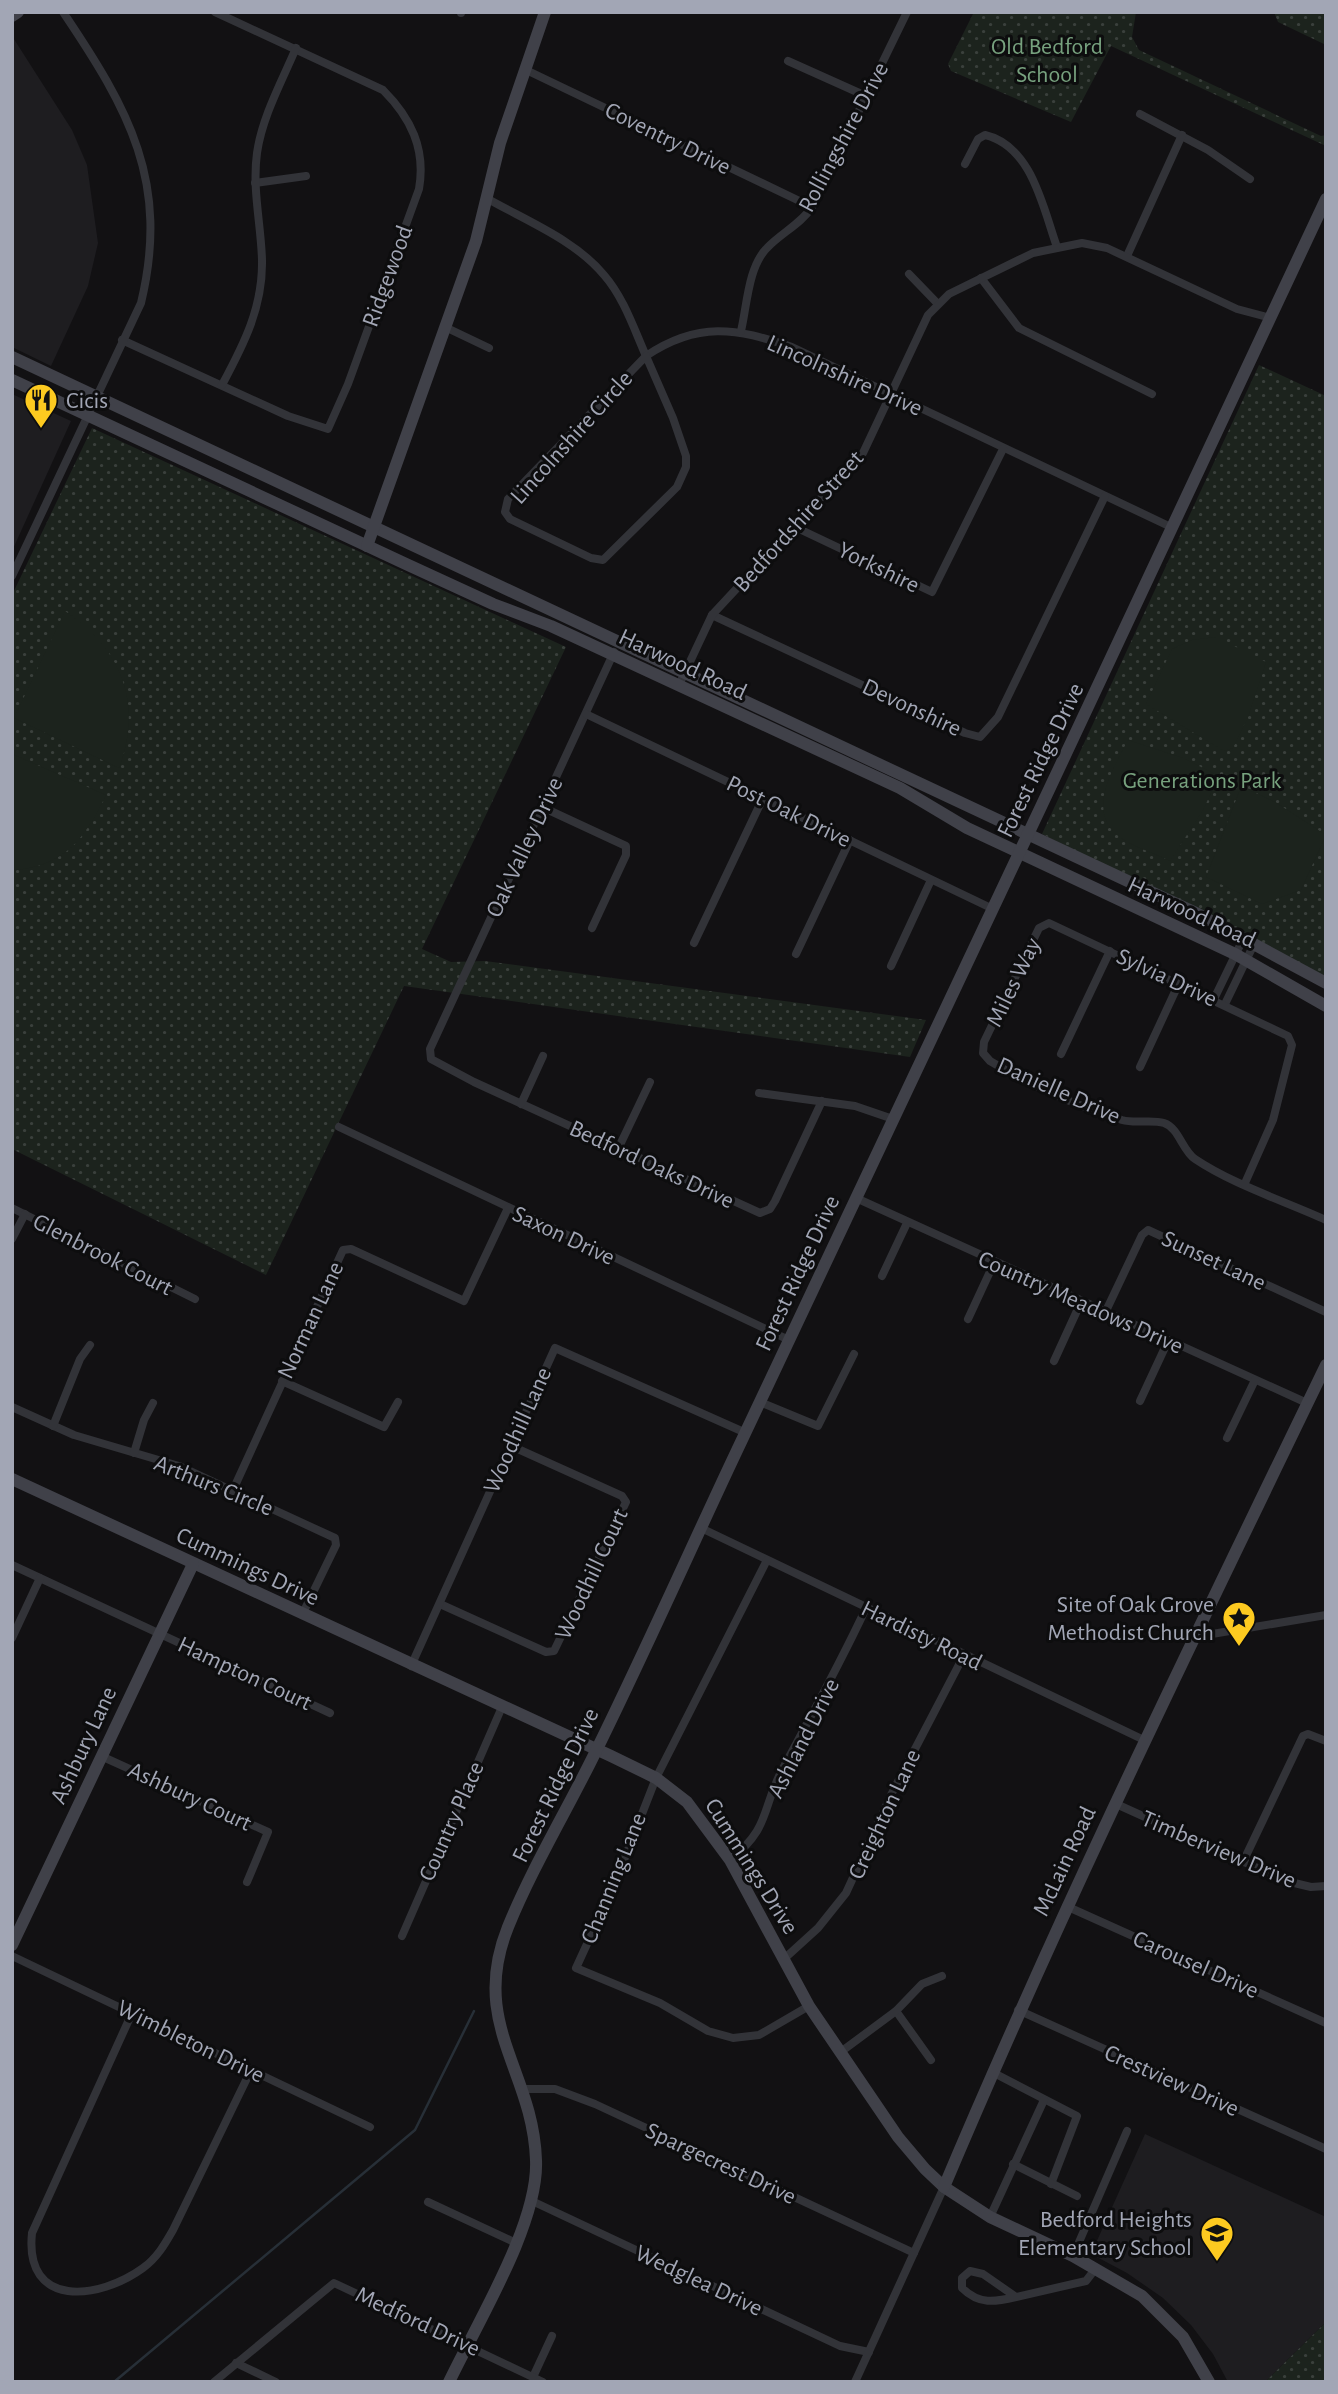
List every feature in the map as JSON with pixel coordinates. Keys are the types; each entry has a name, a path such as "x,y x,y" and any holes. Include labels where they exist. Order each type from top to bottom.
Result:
{"main road":[{"path":"12,16 18,12"},
{"path":"368,546 446,327 488,199 500,143 545,12"},
{"name":"Forest Ridge Drive","path":"449,2382 516,2243 532,2201 537,2161 523,2089 496,2016 494,1985 500,1950 508,1927 597,1751 1326,199"},
{"name":"Harwood Road","path":"12,357 685,671 1249,940 1326,983"},
{"name":"Harwood Road","path":"12,380 368,546 613,654 900,788 955,822 1241,957 1326,1006"},
{"name":"McLain Road","path":"944,2187 1018,2010 1114,1802 1326,1365"},
{"name":"Cummings Drive","path":"12,1479 656,1778 687,1802 730,1860 809,2006 898,2137 944,2187 990,2217 1073,2256 1142,2296 1169,2320 1188,2344 1209,2382"},
{"name":"Ashbury Lane","path":"12,1945 193,1564"}],"street":[{"path":"12,576 141,303 150,254 150,213 142,163 130,124 114,91 63,12"},
{"name":"Ridgewood","path":"122,340 288,416 328,429 348,384 419,190 421,160 416,135 401,108 383,90 365,79 215,12"},
{"name":"Rollingshire Drive","path":"741,331 754,274 764,252 812,207 907,12"},
{"path":"222,385 245,341 258,301 262,258 255,183 260,140 296,48"},
{"path":"788,61 866,96"},
{"name":"Coventry Drive","path":"524,69 812,207"},
{"path":"1140,114 1182,135 1250,179"},
{"path":"965,164 978,139 985,135 1006,144 1021,158 1035,186 1057,247"},
{"path":"1127,256 1182,135"},
{"path":"255,183 306,176"},
{"path":"488,199 560,239 603,274 624,308 646,356"},
{"name":"Bedfordshire Street","path":"679,685 712,615 863,453 917,335 937,303 981,278 1033,254 1082,243 1127,256 1237,309 1271,318"},
{"path":"909,274 937,303"},
{"path":"981,278 1019,328 1152,394"},
{"path":"446,327 489,348"},
{"name":"Lincolnshire Drive","path":"646,356 664,344 689,335 741,331 792,347 1173,528"},
{"name":"Lincolnshire Circle","path":"646,356 686,456 685,467 677,487 603,560 591,558 510,519 505,512 508,499 646,356"},
{"name":"Yorkshire","path":"795,527 932,592 1003,449"},
{"name":"Devonshire","path":"712,615 965,733 980,737 998,717 1105,496"},
{"name":"Oak Valley Drive","path":"430,1054 619,641"},
{"name":"Post Oak Drive","path":"586,714 991,908"},
{"path":"694,943 763,798"},
{"path":"542,807 626,846 626,855 592,928"},
{"path":"796,954 850,840"},
{"path":"891,966 932,880"},
{"name":"Sylvia Drive","path":"1045,924 1225,1004 1287,1036 1292,1045 1273,1121 1245,1183"},
{"name":"Miles Way","path":"984,1042 1039,928 1045,924"},
{"path":"1225,1004 1249,940"},
{"path":"1061,1054 1110,951"},
{"path":"1214,999 1241,957"},
{"path":"1140,1067 1179,983"},
{"name":"Danielle Drive","path":"984,1042 983,1052 990,1060 1072,1101 1120,1119 1142,1124 1157,1122 1171,1127 1192,1157 1326,1220"},
{"name":"Bedford Oaks Drive","path":"430,1054 434,1062 521,1104 760,1213 770,1209 775,1202 822,1101"},
{"path":"521,1104 543,1056"},
{"path":"618,1149 650,1082"},
{"path":"759,1093 855,1106 893,1119"},
{"name":"Saxon Drive","path":"339,1127 789,1340"},
{"name":"Country Meadows Drive","path":"856,1198 1307,1403"},
{"name":"Glenbrook Court","path":"12,1208 195,1299"},
{"name":"Norman Lane","path":"233,1490 343,1250 351,1249 464,1301 508,1208"},
{"path":"12,1239 25,1214"},
{"path":"883,1276 907,1223"},
{"name":"Sunset Lane","path":"1105,1313 1142,1235 1148,1230 1326,1312"},
{"path":"968,1319 994,1263"},
{"path":"1054,1361 1081,1302"},
{"path":"1140,1401 1168,1341"},
{"path":"53,1426 80,1359 90,1345"},
{"name":"Woodhill Lane","path":"411,1666 551,1352 559,1347 746,1433"},
{"path":"760,1402 818,1426 854,1354"},
{"path":"1227,1438 1255,1380"},
{"path":"282,1381 384,1427 398,1402"},
{"path":"134,1452 144,1420 153,1403"},
{"name":"Arthurs Circle","path":"12,1406 53,1426 178,1466 335,1538 336,1545 302,1615"},
{"name":"Woodhill Court","path":"440,1604 546,1652 554,1651 626,1502 622,1496 509,1445"},
{"name":"Hardisty Road","path":"701,1528 1144,1740"},
{"name":"Channing Lane","path":"766,1560 656,1778 615,1883 576,1968 660,2003 708,2031 733,2038 759,2035 809,2006"},
{"name":"Hampton Court","path":"12,1565 330,1713"},
{"path":"12,1638 40,1578"},
{"name":"Ashland Drive","path":"730,1860 754,1839 762,1825 780,1773 835,1674 866,1608"},
{"path":"1193,1638 1326,1615"},
{"name":"Creighton Lane","path":"785,1958 833,1912 846,1893 892,1793 964,1655"},
{"name":"Country Place","path":"402,1936 502,1707"},
{"path":"1243,1862 1303,1736 1308,1734 1326,1741"},
{"name":"Ashbury Court","path":"101,1756 268,1832 247,1882"},
{"name":"Timberview Drive","path":"1114,1802 1243,1862 1301,1885 1326,1886"},
{"name":"Carousel Drive","path":"1066,1906 1326,2023"},
{"name":"Wimbleton Drive","path":"12,1956 370,2127"},
{"path":"842,2052 896,2011 922,1984 942,1976"},
{"name":"Crestview Drive","path":"1018,2010 1326,2149"},
{"path":"896,2011 931,2060"},
{"path":"132,2013 38,2217 30,2248 37,2269 54,2287 79,2294 123,2280 158,2255 251,2070"},
{"path":"992,2072 1073,2113 1078,2119 1051,2184"},
{"name":"Spargecrest Drive","path":"523,2089 555,2089 595,2104 914,2253"},
{"path":"990,2217 1044,2100"},
{"path":"1073,2256 1128,2131"},
{"path":"1013,2164 1077,2196"},
{"name":"McLain Road","path":"855,2382 944,2187"},
{"name":"Wedglea Drive","path":"532,2201 840,2346 869,2352"},
{"path":"428,2202 516,2243"},
{"path":"1017,2297 983,2274 970,2271 962,2278 962,2288 970,2296 987,2303 1017,2297 1086,2281 1096,2268"},
{"name":"Medford Drive","path":"236,2363 329,2284 343,2286 543,2382"},
{"path":"533,2377 552,2336"},
{"path":"214,2382 236,2363 276,2382"}],"shaded area":[{"path":"12,36 72,130 87,165 98,243 88,286 51,366 12,347"},
{"path":"12,394 71,421 12,551"},
{"name":"Bedford Heights Elementary School","path":"1145,2134 1326,2217 1326,2322 1265,2382 1228,2382 1213,2354 1191,2325 1163,2298 1127,2273 1091,2254"}],"green space":[{"name":"Old Bedford School","path":"974,12 1136,12 1132,37 1139,50 1321,136 1326,135 1326,146 1111,46 1071,122 951,71 948,64"},
{"path":"1274,12 1326,12 1326,45 1278,22"},
{"name":"Generations Park","path":"1259,365 1326,396 1326,978 1042,834"},
{"path":"92,428 566,647 422,949 451,962 485,961 926,1020 910,1057 404,986 266,1275 12,1149 12,595"},
{"path":"65,611 101,643 122,680 129,722 119,768 14,718"},
{"path":"1216,637 1266,662 1248,717 1233,748 1224,751 1146,704 1172,649 1192,640"},
{"path":"1128,740 1183,758 1213,773 1216,782 1203,810 1170,861 1128,842 1108,824 1104,812 1106,787"},
{"path":"12,754 106,795 90,824 71,848 46,863 12,870"},
{"path":"1247,789 1275,802 1326,835 1301,890 1262,904 1206,877 1239,792"},
{"path":"1326,2322 1326,2382 1265,2382"}],"waterway":[{"path":"114,2382 415,2130 474,2011"}],"place":[{"name":"Cicis","path":"41,430"},
{"name":"Site of Oak Grove Methodist Church","path":"1239,1648"},
{"name":"Bedford Heights Elementary School","path":"1217,2263"}]}
